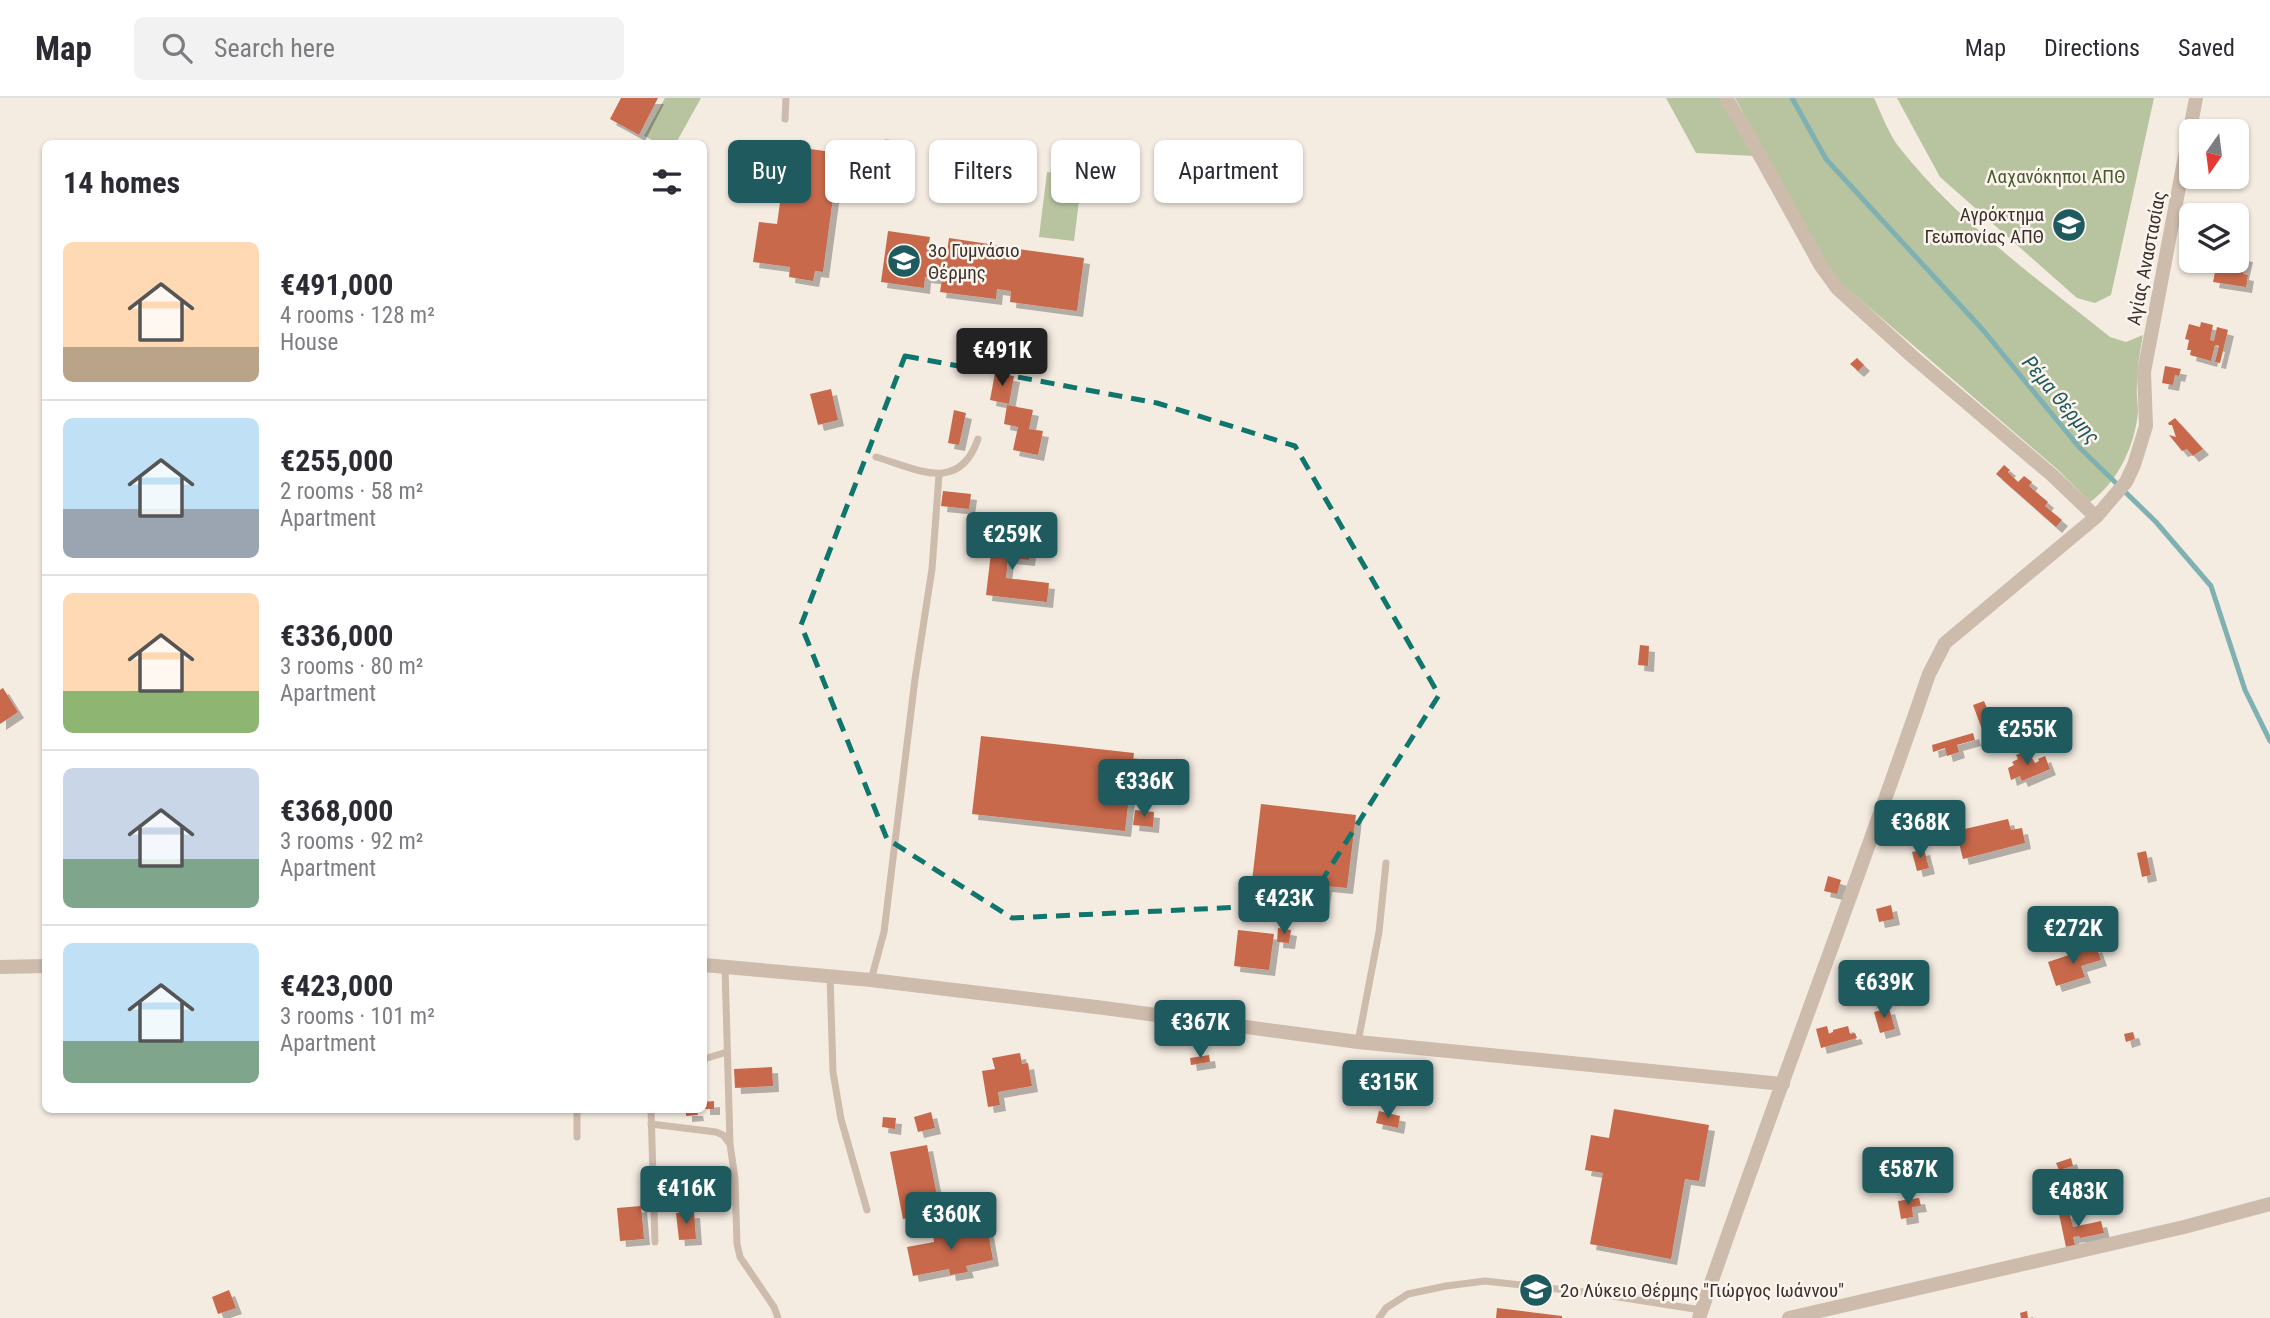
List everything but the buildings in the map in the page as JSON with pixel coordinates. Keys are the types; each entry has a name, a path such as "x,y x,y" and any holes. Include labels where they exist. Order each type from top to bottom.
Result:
{"street":[{"path":"1726,98 1821,266 1837,288 1913,358 2052,475 2095,517"},
{"name":"Αγίας Αναστασίας","path":"1700,1314 1813,994 1854,891 1929,674 1945,643 2095,517 2126,482 2134,466 2146,426 2144,372 2196,98"},
{"path":"707,965 871,980 1359,1042 1783,1084"},
{"path":"0,967 42,966"},
{"path":"1789,1318 2184,1227 2270,1204"}],"lane":[{"path":"785,119 786,98"},
{"path":"876,457 939,475 959,468 968,461 978,439"},
{"path":"871,980 886,919 915,679 932,569 939,475"},
{"path":"1359,1042 1379,932 1386,863"},
{"path":"725,967 730,1144 734,1159 737,1244 740,1257 774,1307 778,1318"},
{"path":"830,976 833,1072 841,1118 867,1210"},
{"path":"707,1058 727,1052"},
{"path":"577,1113 578,1137"},
{"path":"651,1113 655,1242"},
{"path":"651,1124 716,1132 723,1135 730,1144"},
{"path":"1379,1318 1386,1308 1408,1294 1485,1281 1592,1293 1700,1314"}],"highlighted area":[{"path":"905,356 1157,403 1295,446 1439,695 1307,904 1012,918 887,839 801,625"}],"green space":[{"path":"665,98 701,98 678,140 652,140 644,136"},
{"path":"1666,98 1723,98 1754,156 1696,153"},
{"path":"1735,98 1874,98 1898,146 1971,224 2110,337 2126,342 2143,335 2138,372 2138,412 2133,438 2123,463 2100,494 2090,502 2057,469 1835,278"},
{"name":"Λαχανόκηποι ΑΠΘ","path":"1897,98 2154,98 2111,295 2095,303 2077,298 1940,177"},
{"path":"1047,172 1051,173 1051,203 1079,203 1074,241 1039,237"}],"waterway":[{"name":"Ρέμα Θέρμης","path":"1792,98 1826,159 1983,330 2079,447 2156,522 2211,586 2245,690 2270,741"}],"place":[{"name":"Αγρόκτημα Γεωπονίας ΑΠΘ","path":"2069,225"},
{"name":"3ο Γυμνάσιο Θέρμης","path":"904,261"},
{"name":"2ο Λύκειο Θέρμης \"Γιώργος Ιωάννου\"","path":"1536,1290"}]}
